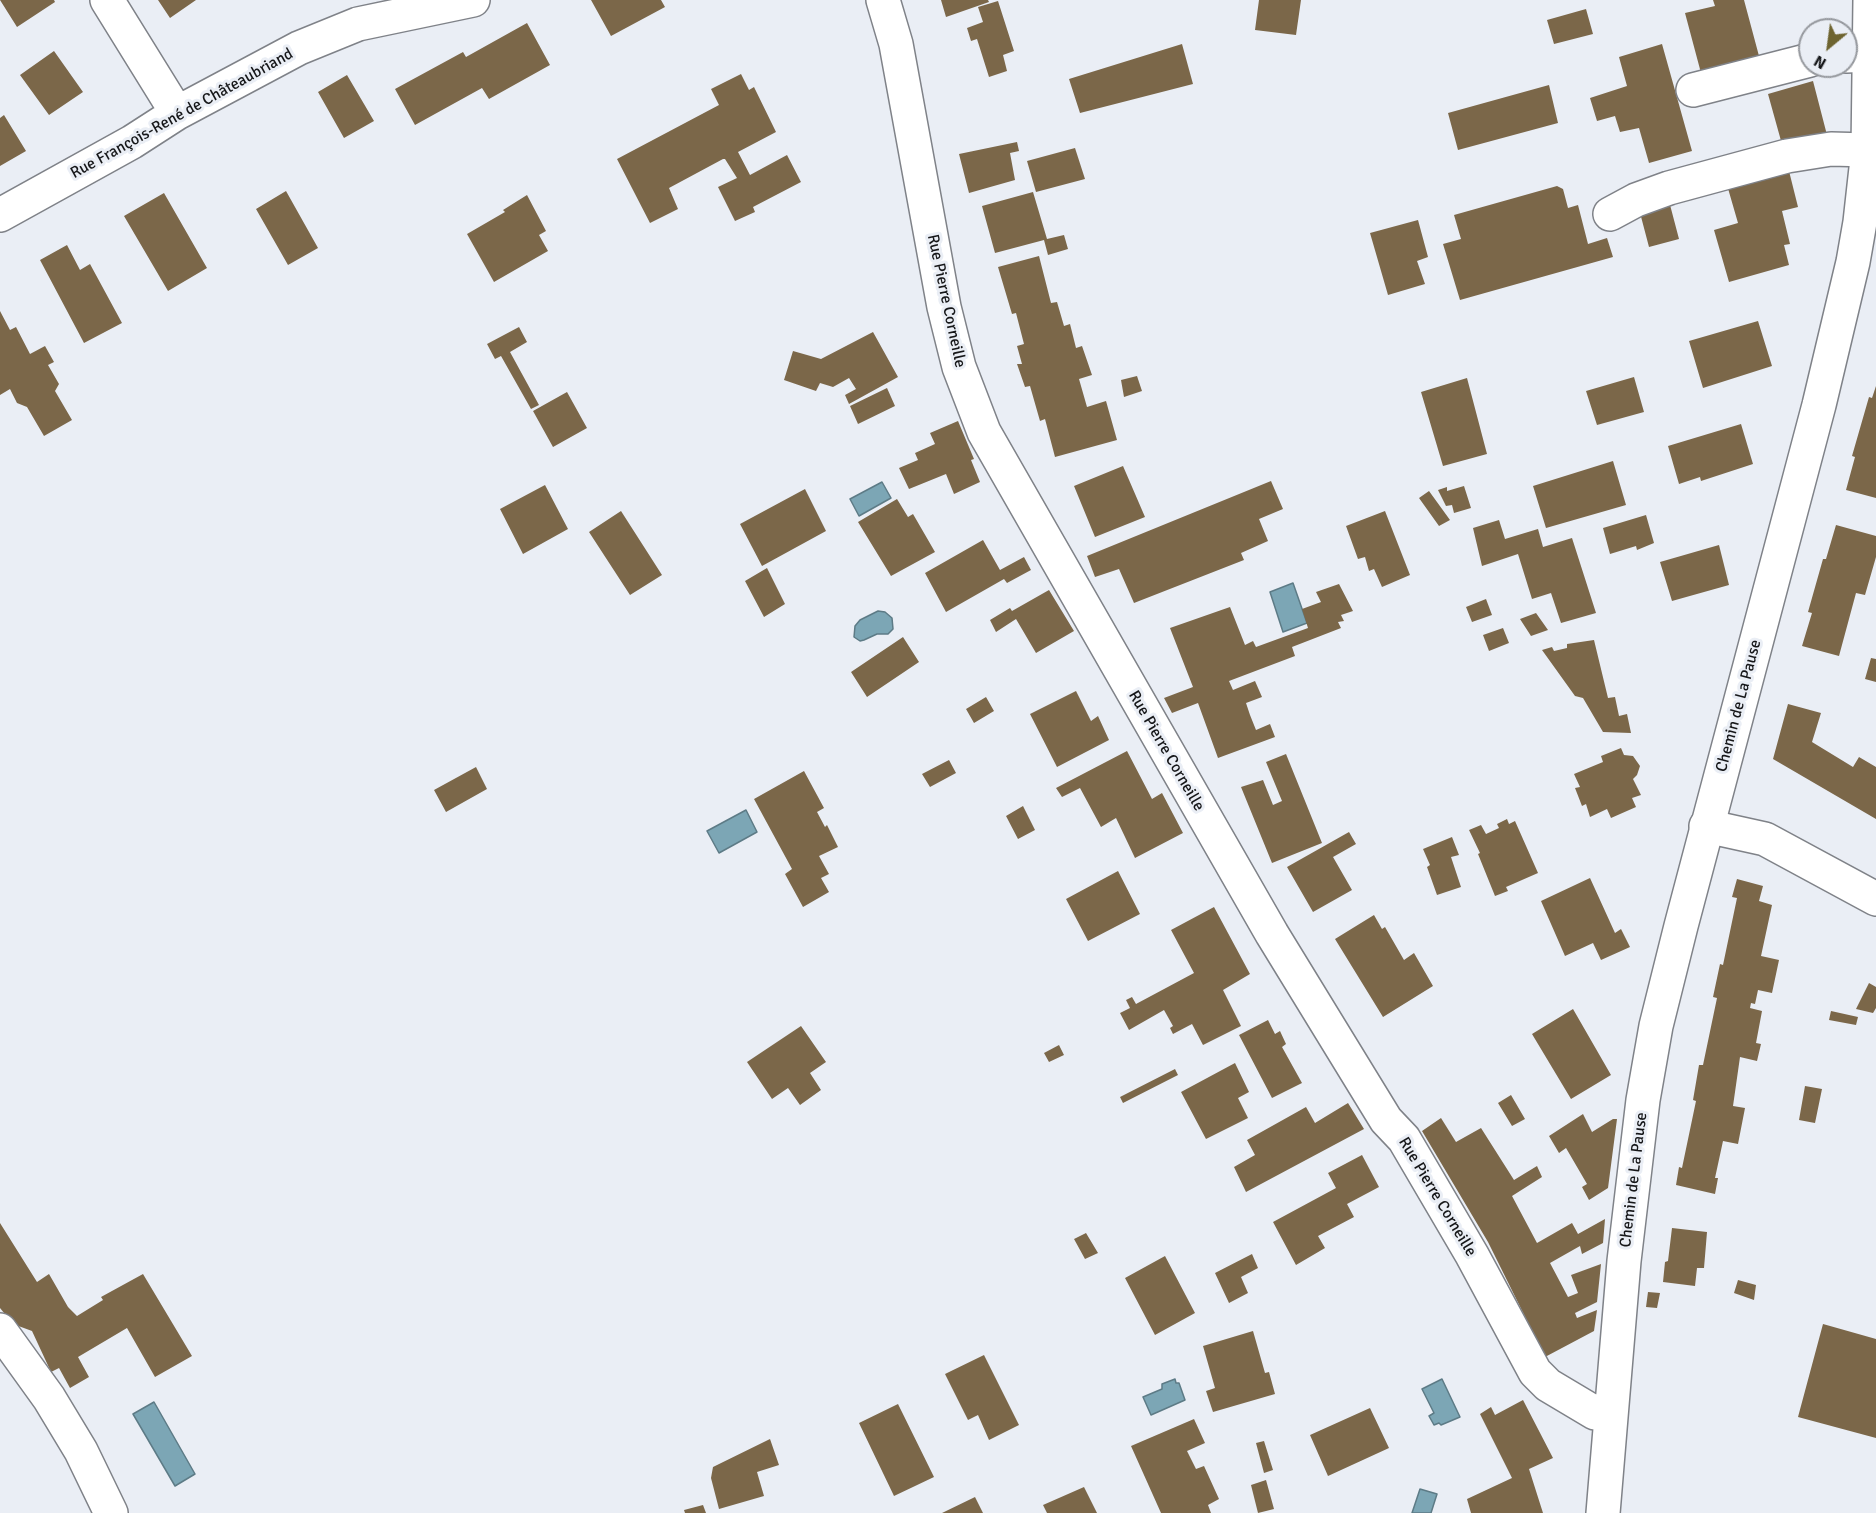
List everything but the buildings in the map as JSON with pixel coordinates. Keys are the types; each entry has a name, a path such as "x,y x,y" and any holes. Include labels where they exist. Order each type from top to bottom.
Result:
{"street":[{"path":"107,0 177,113"},
{"name":"Rue François-René de Châteaubriand","path":"0,215 132,142 177,113 299,48 392,8 473,0"},
{"name":"Rue Pierre Corneille","path":"883,0 896,44 944,307 959,367 984,432 1272,934 1386,1120 1404,1139 1472,1255 1535,1372 1548,1385 1595,1413 1611,1414"},
{"name":"Chemin de La Pause","path":"1603,1513 1624,1261 1643,1100 1656,1026 1706,826 1830,361 1853,262 1868,150 1858,55 1870,0"},
{"path":"1693,90 1798,63"},
{"path":"1610,214 1636,200 1669,188 1787,156 1831,149 1868,150"},
{"path":"1706,826 1765,839 1876,899"},
{"path":"0,1330 49,1398 81,1451 111,1513"}],"water":[{"path":"882,482 891,498 859,516 850,499"},
{"path":"1293,583 1307,623 1283,632 1270,592"},
{"path":"878,611 885,612 892,618 893,629 888,634 877,634 860,641 854,637 855,626 860,620"},
{"path":"746,810 757,832 719,853 707,831"},
{"path":"1175,1379 1176,1383 1179,1383 1185,1400 1151,1415 1143,1397 1162,1389 1162,1384"},
{"path":"1442,1379 1460,1417 1441,1425 1439,1423 1434,1425 1429,1416 1434,1413 1422,1389"},
{"path":"154,1402 195,1474 175,1486 133,1414"},
{"path":"1420,1489 1437,1494 1431,1513 1412,1513"}]}
